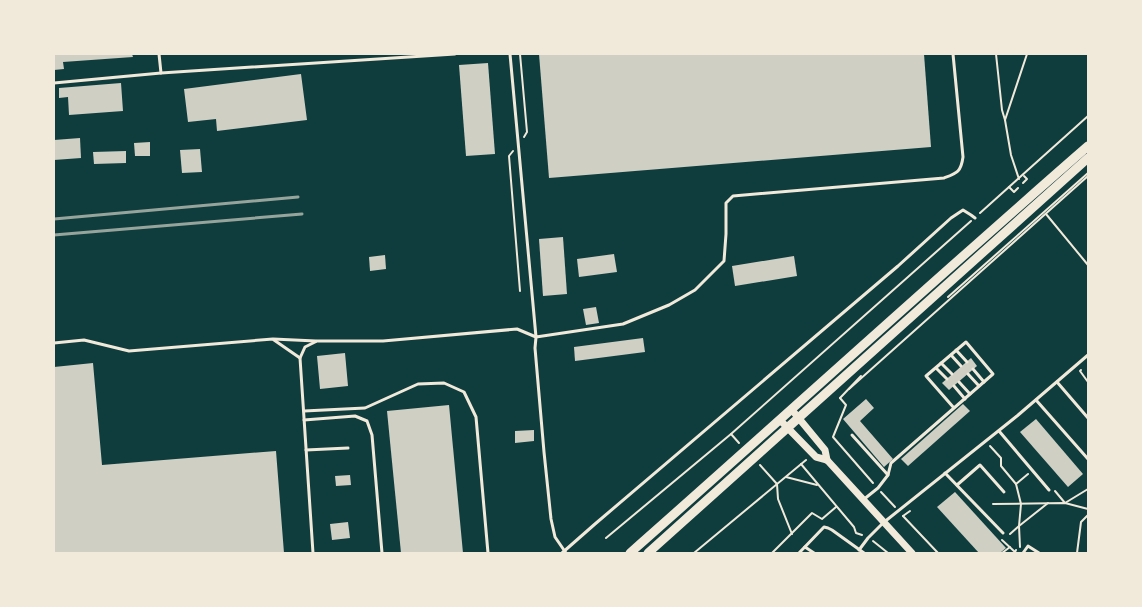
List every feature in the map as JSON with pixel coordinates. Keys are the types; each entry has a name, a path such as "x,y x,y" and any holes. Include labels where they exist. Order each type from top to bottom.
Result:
{"main road":[{"path":"630,553 1088,146"},
{"path":"648,553 1088,158"}],"street":[{"path":"792,410 825,450 827,460 912,553"},
{"path":"780,420 816,457 827,460"}],"lane":[{"path":"159,54 160,73"},
{"path":"54,83 160,73 455,54"},
{"path":"510,54 551,520 555,538 564,552 898,266 951,218 963,210 975,218"},
{"path":"54,343 84,340 129,351 274,339 383,341 517,329 536,336 623,324 669,305 695,290 724,261 726,203 733,196 944,178 954,174 962,166 963,157 953,54"},
{"path":"274,339 300,358"},
{"path":"313,553 300,358 305,347 317,341"},
{"path":"863,500 878,488 888,475 890,463 965,399 993,374 966,342 926,376 954,408"},
{"path":"956,350 966,362"},
{"path":"951,355 961,366"},
{"path":"859,550 883,523 1036,400 1088,355"},
{"path":"941,363 952,374"},
{"path":"936,368 947,379"},
{"path":"973,369 984,382"},
{"path":"968,374 979,386"},
{"path":"959,382 970,394"},
{"path":"1057,382 1088,418"},
{"path":"304,411 365,408 418,384 444,383 464,392 476,417 488,553"},
{"path":"954,386 965,399"},
{"path":"1036,400 1088,459"},
{"path":"304,420 354,416 367,421 372,435 382,553"},
{"path":"999,430 1049,490"},
{"path":"852,435 888,475"},
{"path":"306,450 348,448"},
{"path":"957,485 980,465 1004,492"},
{"path":"945,473 1003,533"},
{"path":"799,553 824,527 864,553"},
{"path":"1023,553 1028,546 1039,553"},
{"path":"805,547 814,553"}],"path":[{"path":"996,54 1002,110 1011,155 1019,179"},
{"path":"1005,120 1027,54"},
{"path":"606,538 731,434 1088,116"},
{"path":"840,398 860,376 1088,173"},
{"path":"1023,175 1027,179 1023,183"},
{"path":"840,398 1088,176"},
{"path":"1009,188 1014,192 1018,188"},
{"path":"1048,210 1052,208"},
{"path":"1046,214 1088,265"},
{"path":"1038,220 1042,215"},
{"path":"1084,367 1080,371 1088,382"},
{"path":"840,398 846,405 833,438 938,553"},
{"path":"694,553 813,454"},
{"path":"801,464 836,508 854,527 856,533 876,542 888,553"},
{"path":"786,477 817,485"},
{"path":"777,484 778,499 792,534"},
{"path":"1065,503 1088,489"},
{"path":"1002,540 1015,552 1020,547 1019,526 1048,503"},
{"path":"993,504 1065,503 1088,509"},
{"path":"772,553 812,513 822,519 836,508"},
{"path":"1077,553 1081,522 1088,515"},
{"path":"1002,553 1010,547"}],"building":[{"path":"54,54 132,54 133,57 63,62 64,69 54,70"},
{"path":"539,54 924,54 931,147 549,178"},
{"path":"488,63 495,154 466,156 459,65"},
{"path":"301,74 307,120 217,131 216,119 188,122 184,89"},
{"path":"121,83 123,111 69,115 68,97 59,98 59,88"},
{"path":"80,138 81,158 54,160 54,140"},
{"path":"150,142 150,156 135,156 134,143"},
{"path":"200,149 202,172 182,173 180,150"},
{"path":"126,151 126,163 94,164 93,152"},
{"path":"563,237 567,294 543,296 539,239"},
{"path":"614,254 617,272 579,277 577,259"},
{"path":"385,255 386,269 370,271 369,257"},
{"path":"794,256 797,276 735,286 732,266"},
{"path":"596,307 599,323 586,325 583,309"},
{"path":"643,338 645,352 575,361 574,347"},
{"path":"345,353 348,386 320,389 317,356"},
{"path":"971,358 977,366 949,390 942,383"},
{"path":"93,363 102,465 276,451 284,553 54,553 54,367"},
{"path":"866,399 874,408 860,421 893,459 884,467 843,419"},
{"path":"963,404 970,411 908,466 901,459"},
{"path":"449,405 463,553 401,553 387,411"},
{"path":"1036,419 1083,474 1068,487 1020,432"},
{"path":"534,430 534,441 515,443 515,431"},
{"path":"350,475 351,485 336,486 335,476"},
{"path":"955,492 1006,548 1000,553 979,553 937,507"},
{"path":"348,522 350,538 332,540 330,524"}],"railway":[{"path":"54,219 298,197"},
{"path":"54,235 302,214"}]}
